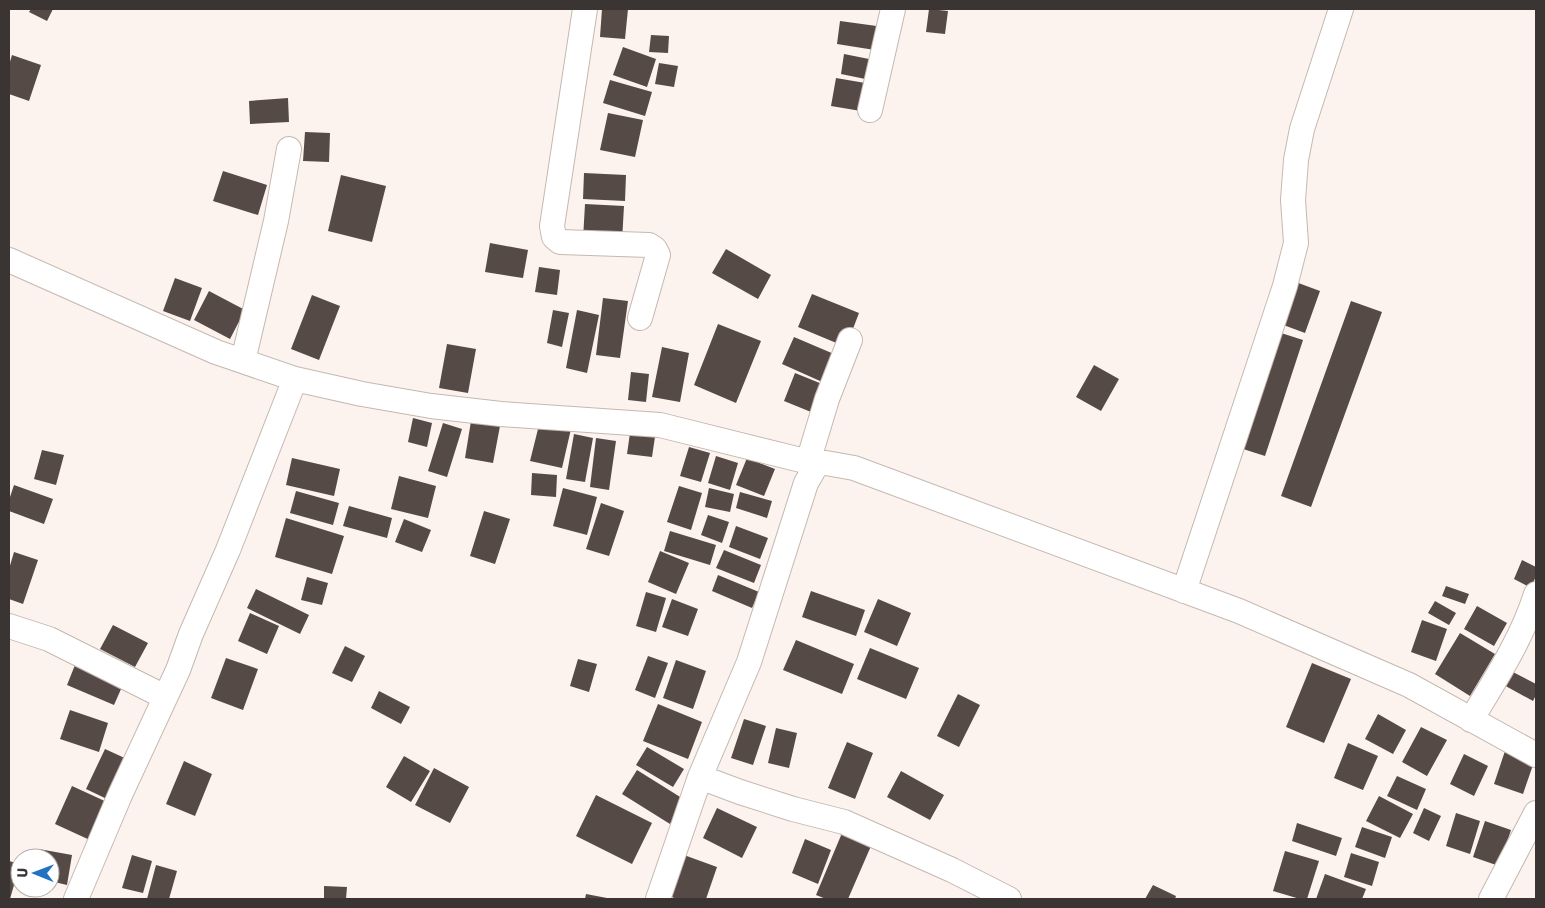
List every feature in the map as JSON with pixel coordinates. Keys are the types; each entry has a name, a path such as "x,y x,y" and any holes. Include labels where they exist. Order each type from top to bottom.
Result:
{"street":[{"path":"585,9 552,226 554,237 560,242 649,246 655,249 658,255 640,318"},
{"path":"870,110 893,9"},
{"path":"1184,591 1285,286 1296,243 1293,200 1296,160 1302,129 1341,9"},
{"path":"242,361 276,221 288,149"},
{"path":"9,260 216,352 295,379 362,394 431,406 501,414 660,425 812,463 826,463 854,468 1239,612 1409,685 1536,756"},
{"path":"658,899 700,777 749,662 812,463 827,399 850,340"},
{"path":"76,899 120,795 178,670 190,634 228,550 295,379"},
{"path":"1471,720 1504,665 1529,617 1536,594"},
{"path":"9,626 49,639 165,698"},
{"path":"700,777 793,809 844,822 952,870 1009,899"},
{"path":"1491,899 1536,813"}],"building":[{"path":"31,9 53,9 47,21 29,12"},
{"path":"602,9 628,9 625,39 600,37"},
{"path":"929,9 948,11 945,34 926,32"},
{"path":"840,21 884,27 881,51 837,44"},
{"path":"651,35 669,36 668,53 649,52"},
{"path":"623,47 656,59 647,87 613,75"},
{"path":"844,54 879,61 875,81 841,74"},
{"path":"12,55 41,65 29,101 9,94 9,65"},
{"path":"659,63 678,66 674,87 655,84"},
{"path":"836,78 871,84 867,112 831,106"},
{"path":"610,80 652,92 645,116 603,103"},
{"path":"288,98 289,122 250,124 249,101"},
{"path":"608,113 643,120 635,157 600,150"},
{"path":"305,132 330,133 329,162 303,161"},
{"path":"223,171 267,185 258,215 213,201"},
{"path":"584,173 626,175 625,201 583,199"},
{"path":"341,175 386,186 372,242 328,231"},
{"path":"585,204 624,206 622,241 583,239"},
{"path":"490,243 528,250 523,278 485,272"},
{"path":"726,249 771,275 758,299 712,273"},
{"path":"539,267 560,270 557,295 535,292"},
{"path":"175,278 202,288 190,321 163,311"},
{"path":"1293,281 1320,291 1305,333 1278,323"},
{"path":"209,291 245,310 230,339 194,320"},
{"path":"812,294 859,313 846,347 798,327"},
{"path":"312,295 340,306 319,360 291,349"},
{"path":"603,298 628,301 620,358 596,355"},
{"path":"1351,301 1382,312 1311,507 1281,496"},
{"path":"553,310 569,313 562,347 547,343"},
{"path":"577,310 599,315 587,373 566,368"},
{"path":"718,324 761,341 736,403 694,385"},
{"path":"1278,332 1303,340 1265,456 1240,448"},
{"path":"794,337 841,357 829,385 782,364"},
{"path":"447,344 476,349 468,393 439,388"},
{"path":"662,347 689,353 680,402 652,397"},
{"path":"1094,365 1119,379 1101,411 1076,397"},
{"path":"631,372 649,374 646,402 628,400"},
{"path":"795,373 827,386 816,414 784,401"},
{"path":"413,418 432,423 427,447 408,442"},
{"path":"471,421 500,426 493,463 465,458"},
{"path":"540,421 571,429 562,468 530,461"},
{"path":"443,423 462,429 447,477 428,471"},
{"path":"631,426 656,430 652,457 627,454"},
{"path":"574,434 593,438 585,482 566,479"},
{"path":"596,438 616,441 609,490 590,487"},
{"path":"689,447 710,453 701,482 680,476"},
{"path":"42,450 64,455 56,485 34,479"},
{"path":"716,456 738,463 730,490 708,483"},
{"path":"292,458 340,469 334,496 286,485"},
{"path":"747,458 775,469 764,496 736,485"},
{"path":"532,473 557,475 556,497 531,495"},
{"path":"399,476 436,486 428,518 391,509"},
{"path":"14,485 53,499 44,524 9,511 9,500"},
{"path":"679,486 702,493 691,530 667,522"},
{"path":"563,488 597,497 587,535 553,526"},
{"path":"709,488 734,494 730,512 705,507"},
{"path":"296,491 339,503 333,525 290,513"},
{"path":"740,492 772,501 767,518 736,508"},
{"path":"601,503 624,511 609,556 586,549"},
{"path":"349,506 392,518 387,538 343,526"},
{"path":"484,511 510,519 495,564 470,556"},
{"path":"708,515 729,522 722,543 701,535"},
{"path":"286,518 344,536 332,574 275,557"},
{"path":"404,519 431,530 422,552 395,542"},
{"path":"736,526 768,538 760,559 729,547"},
{"path":"670,531 716,545 710,565 664,551"},
{"path":"724,550 761,565 754,583 716,568"},
{"path":"660,551 689,563 676,594 648,582"},
{"path":"14,552 38,560 23,604 9,599 9,569"},
{"path":"1522,560 1536,567 1536,576 1531,588 1514,579"},
{"path":"718,575 759,592 752,608 712,591"},
{"path":"307,577 328,583 322,605 301,600"},
{"path":"1446,586 1469,594 1465,604 1442,596"},
{"path":"256,589 309,615 300,634 247,608"},
{"path":"811,591 865,610 856,636 802,617"},
{"path":"646,592 666,598 656,632 636,626"},
{"path":"672,599 698,609 688,636 662,627"},
{"path":"878,599 911,613 897,646 864,632"},
{"path":"1435,601 1456,613 1449,625 1428,613"},
{"path":"1477,606 1507,623 1494,646 1464,629"},
{"path":"250,613 279,626 267,654 238,641"},
{"path":"1422,620 1447,629 1436,661 1411,652"},
{"path":"113,625 148,643 135,667 100,649"},
{"path":"1460,633 1495,654 1470,696 1435,674"},
{"path":"796,640 854,664 842,694 783,670"},
{"path":"345,646 365,656 352,682 332,673"},
{"path":"870,648 919,668 906,699 857,679"},
{"path":"648,656 668,663 655,698 635,690"},
{"path":"226,658 258,669 243,710 211,698"},
{"path":"578,659 597,664 589,692 570,686"},
{"path":"77,660 125,680 114,705 67,685"},
{"path":"676,660 706,671 693,709 663,698"},
{"path":"1312,663 1351,679 1324,743 1286,727"},
{"path":"1509,670 1536,684 1536,695 1533,701 1502,684"},
{"path":"379,691 410,707 401,724 371,708"},
{"path":"958,694 980,705 959,747 937,736"},
{"path":"658,704 702,722 688,759 643,741"},
{"path":"70,710 108,723 99,752 60,739"},
{"path":"1378,714 1406,730 1393,754 1365,739"},
{"path":"744,719 766,726 753,765 731,758"},
{"path":"1421,727 1447,740 1427,776 1402,762"},
{"path":"776,728 797,733 789,768 768,763"},
{"path":"847,742 873,753 855,799 828,788"},
{"path":"1348,743 1378,756 1363,790 1334,778"},
{"path":"647,747 684,769 673,787 636,765"},
{"path":"105,749 129,760 109,800 86,789"},
{"path":"1505,751 1534,762 1523,794 1494,784"},
{"path":"1464,754 1488,766 1474,796 1450,784"},
{"path":"404,756 430,771 411,802 386,787"},
{"path":"184,761 212,774 195,816 166,804"},
{"path":"434,768 469,787 450,823 415,805"},
{"path":"637,770 685,800 670,824 622,794"},
{"path":"901,771 944,795 930,820 887,797"},
{"path":"1397,776 1426,789 1417,810 1387,796"},
{"path":"72,786 109,803 92,841 55,824"},
{"path":"596,795 652,823 632,864 576,836"},
{"path":"1379,796 1413,814 1400,838 1366,821"},
{"path":"717,808 757,827 742,858 703,838"},
{"path":"1424,808 1441,816 1429,841 1413,833"},
{"path":"1456,813 1480,821 1470,854 1446,846"},
{"path":"1485,821 1511,830 1499,866 1473,857"},
{"path":"1297,823 1342,838 1336,856 1292,841"},
{"path":"1362,827 1392,837 1385,858 1355,847"},
{"path":"842,833 871,846 848,899 826,899 816,895"},
{"path":"805,839 831,850 818,884 792,873"},
{"path":"1285,851 1319,861 1307,899 1300,899 1273,891"},
{"path":"60,853 72,855 67,885 60,883"},
{"path":"1351,853 1379,862 1372,886 1344,877"},
{"path":"132,855 152,861 143,893 122,888"},
{"path":"684,855 717,867 706,899 677,899 669,896"},
{"path":"9,861 10,898 9,899"},
{"path":"156,865 177,871 169,899 147,899"},
{"path":"1325,874 1366,889 1362,899 1316,899"},
{"path":"1153,885 1176,896 1175,899 1145,899"},
{"path":"324,886 347,887 346,899 324,899"},
{"path":"586,894 607,898 607,899 585,899"}]}
